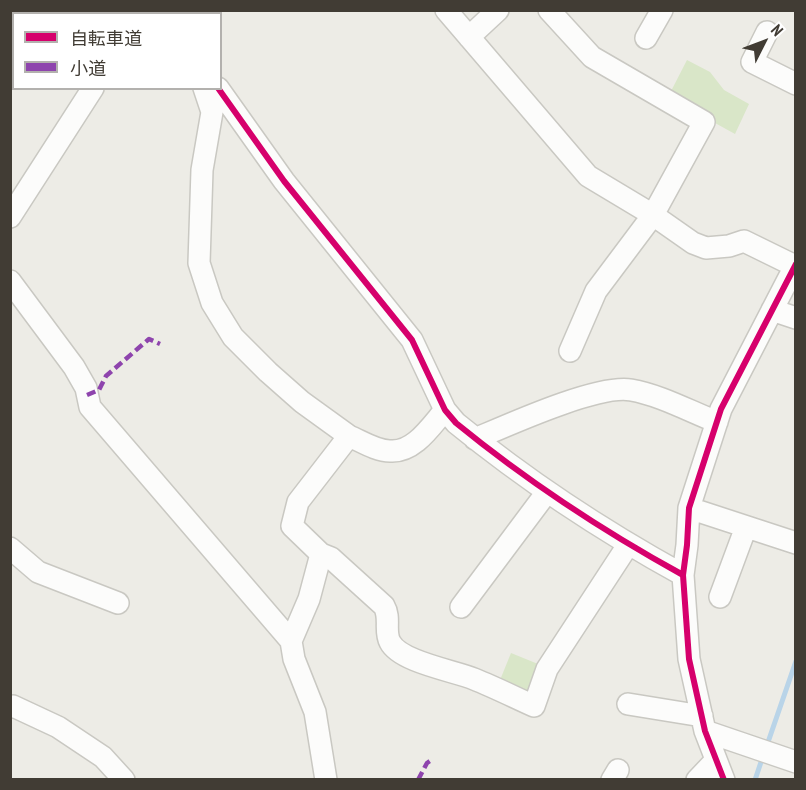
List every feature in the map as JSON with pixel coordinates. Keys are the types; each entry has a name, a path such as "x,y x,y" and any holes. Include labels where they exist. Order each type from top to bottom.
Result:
{"street":[{"path":"446,10 516,95 588,176 653,215 693,243 706,248 729,246 744,241 795,265 717,422 689,508 683,575 689,659 703,724 724,780"},
{"path":"469,37 498,10"},
{"path":"549,10 592,57 704,122 653,215 596,291 570,351"},
{"path":"646,38 662,10"},
{"path":"767,32 752,62 795,84"},
{"path":"10,217 92,90"},
{"path":"205,90 212,112 202,170 199,263 212,303 233,337 302,402 349,436 391,452 413,445 445,410"},
{"path":"219,90 284,181 412,340 445,410 456,423 547,492 628,545 683,575"},
{"path":"10,281 74,367 86,388 90,407 291,641 294,659 315,712 326,780"},
{"path":"772,310 795,318"},
{"path":"474,438 539,412 611,389 647,394 717,422"},
{"path":"349,436 298,502 292,526 321,554 331,558 384,606 389,613 389,641 396,649 434,669 471,678 534,706 547,669 628,545"},
{"path":"461,607 547,492"},
{"path":"689,508 795,543"},
{"path":"720,597 746,527"},
{"path":"10,548 38,572 118,603"},
{"path":"291,641 309,599 321,554"},
{"path":"628,704 703,724 795,762"},
{"path":"10,707 13,706 58,727 102,757 124,780"},
{"path":"697,780 716,760"}],"green space":[{"path":"687,60 710,72 724,90 749,104 735,134 668,97"},
{"path":"511,653 543,666 534,694 498,685"}],"waterway":[{"path":"766,748 796,661"},
{"path":"755,780 763,756"}],"marked path":[{"path":"87,395 99,390 106,376 149,339 160,344"},
{"path":"418,780 427,763 433,759"}],"cycle path":[{"path":"219,90 284,181 412,340 445,410 456,423 510,465 566,504 683,575"},
{"path":"724,780 705,731 689,659 683,575 689,508 721,409 796,264"}]}
